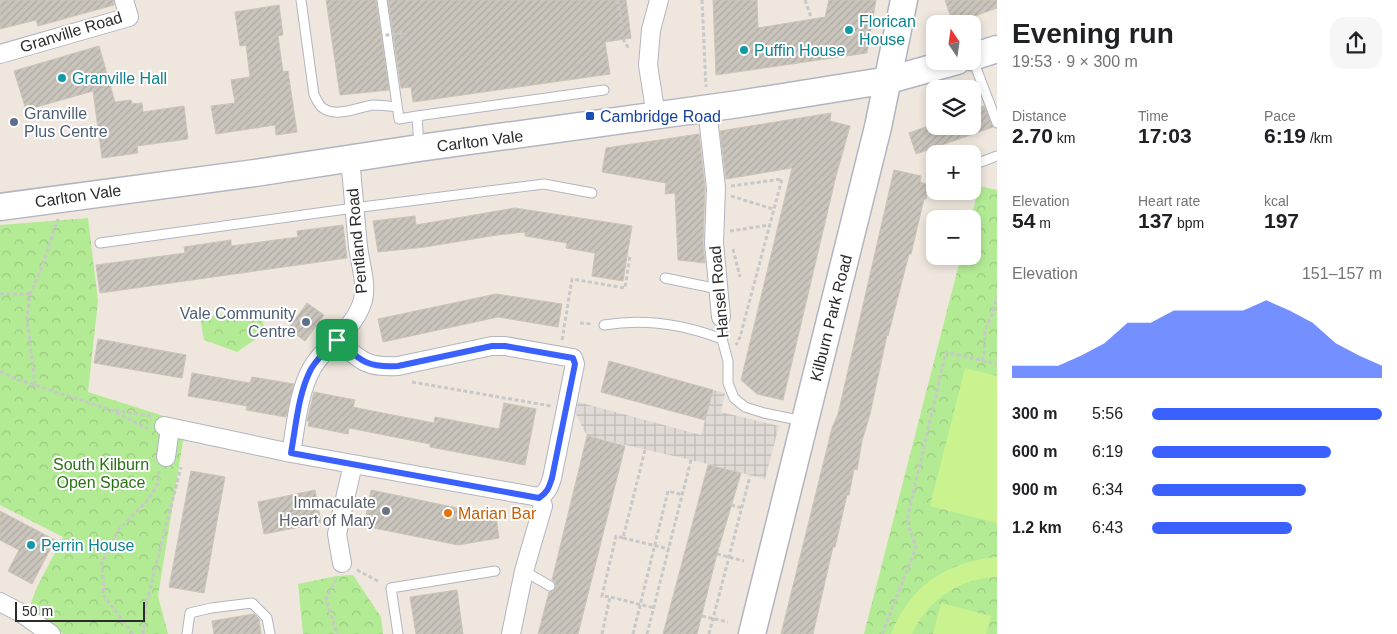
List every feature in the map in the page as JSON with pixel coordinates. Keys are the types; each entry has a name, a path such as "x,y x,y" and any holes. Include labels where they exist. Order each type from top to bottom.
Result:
{"main road":[{"name":"Kilburn Park Road","path":"752,634 878,128 904,0"},
{"path":"981,55 997,49"},
{"name":"Carlton Vale","path":"0,206 255,173 419,148 656,116 707,98 888,80 926,70"}],"street":[{"name":"Granville Road","path":"0,54 129,17 124,0"},
{"path":"656,116 648,65 651,30 659,0"},
{"name":"Hansel Road","path":"707,98 720,191 714,243 721,317"},
{"name":"Pentland Road","path":"291,453 306,382 312,368 322,354 351,324 362,305 364,288 350,158"},
{"path":"163,460 163,429 539,498 546,494 575,364 566,357 505,346 492,346 386,367 362,362 337,340"},
{"path":"342,563 337,534 353,464"},
{"path":"511,634 524,571 542,506 539,498"},
{"path":"0,602 21,613 51,634"}],"lane":[{"path":"301,0 314,94 318,104 324,109 334,111 387,105 397,107"},
{"path":"382,0 399,119 604,90"},
{"path":"977,70 997,123"},
{"path":"417,116 419,148"},
{"path":"981,162 997,156"},
{"path":"100,243 544,184 592,193"},
{"path":"665,278 718,289"},
{"name":"Hansel Road","path":"721,317 722,339 728,361 728,383 734,398 745,407 806,422"},
{"path":"604,325 627,321 652,322 722,339"},
{"path":"398,634 391,588 495,570"},
{"path":"524,571 550,586"},
{"path":"187,634 190,613 211,608 252,603 267,618 270,634"}],"path":[{"path":"618,0 623,39 629,49"},
{"path":"702,0 707,98"},
{"path":"805,0 811,17"},
{"path":"379,36 403,33"},
{"path":"720,191 782,179 740,336 728,361"},
{"path":"720,191 774,209"},
{"path":"35,385 27,318 30,294 40,272 65,198"},
{"path":"729,231 769,225"},
{"path":"566,357 572,280 625,288 630,255"},
{"path":"0,294 30,294"},
{"path":"982,361 985,330 993,312 997,296"},
{"path":"882,634 916,548 907,520 946,352 997,364"},
{"path":"0,371 163,429 172,418 111,410"},
{"path":"406,381 566,409"},
{"path":"623,538 645,450"},
{"path":"134,634 104,596 102,562 119,529 147,501 158,484 163,460"},
{"path":"647,634 691,460"},
{"path":"144,634 147,600 181,467"},
{"path":"709,634 750,476"},
{"path":"633,634 668,491 682,495"},
{"path":"731,505 742,508"},
{"path":"654,608 602,596 616,536 669,549"},
{"path":"717,554 744,561"},
{"path":"337,634 326,599 342,563 391,588"},
{"path":"602,634 610,597"},
{"path":"702,616 728,622"}],"green space":[{"path":"981,186 997,190 997,634 864,634 959,265 981,265 981,210 973,210 976,200 981,200"},
{"name":"South Kilburn Open Space","path":"88,218 98,301 88,392 186,423 158,596 168,634 63,634 29,608 37,587 63,537 0,505 0,225"},
{"path":"260,308 265,333 237,352 204,340 200,318"},
{"path":"965,368 997,376 997,523 930,506"},
{"path":"997,557 997,577 983,578 970,582 946,593 926,611 912,634 891,634 908,602 932,579 962,564"},
{"path":"353,575 381,617 383,634 303,634 298,584 336,576"},
{"path":"941,603 991,616 986,634 933,634"}],"shaded area":[{"path":"713,390 725,393 721,412 779,426 765,479 587,436 575,412 578,402 701,435"}],"building":[{"path":"0,0 114,0 114,5 38,26 36,20 0,29"},
{"path":"326,0 376,0 389,90 340,95"},
{"path":"388,0 626,0 631,38 605,42 610,74 413,102 411,87 401,88"},
{"path":"713,0 757,0 758,28 825,17 829,0 876,0 867,53 716,75"},
{"path":"945,0 997,0 997,8 978,15 950,15"},
{"path":"279,5 283,35 278,36 283,72 288,71 297,132 276,135 275,125 216,134 211,106 235,103 231,80 250,77 246,45 240,46 235,12"},
{"path":"99,46 115,102 131,100 132,104 142,103 143,112 184,106 188,139 137,146 138,153 102,158 93,91 26,110 14,71"},
{"path":"984,106 993,127 981,131 981,107"},
{"path":"831,113 830,121 850,126 836,176 783,400 757,394 741,380 792,168 726,179 720,131"},
{"path":"926,127 926,135 970,135 942,145 926,145 926,150 916,154 909,133"},
{"path":"699,134 705,188 703,243 705,263 678,260 675,193 665,194 666,183 602,172 606,148"},
{"path":"894,170 921,176 920,182 926,184 926,199 924,199 911,254 909,254 887,335 857,470 854,469 835,547 833,547 813,634 781,634 832,428 838,414"},
{"path":"515,208 632,226 623,281 592,276 595,253 566,248 567,243 525,236 525,232 378,252 373,221 415,216 416,225"},
{"path":"343,225 347,258 100,293 96,265 185,253 184,247 231,240 231,246 298,237 297,231"},
{"path":"496,294 562,304 558,327 498,317 383,342 378,319"},
{"name":"Vale Community Centre","path":"307,303 324,315 305,341 288,329"},
{"path":"98,339 186,355 182,378 94,363"},
{"path":"609,361 713,390 705,420 601,392"},
{"path":"192,373 250,383 252,377 294,384 286,417 246,410 247,406 188,396"},
{"path":"314,392 355,400 353,407 367,410 434,423 435,417 499,429 504,403 536,409 525,465 430,447 430,444 349,428 348,434 308,426 309,421 307,421"},
{"path":"587,436 625,446 578,634 538,634 549,592 554,591 556,586 552,580"},
{"path":"708,465 741,473 717,554 697,634 663,634"},
{"path":"191,471 225,477 204,593 169,587"},
{"path":"315,490 321,523 264,534 258,502"},
{"path":"371,490 496,516 499,538 458,545 364,526"},
{"name":"Perrin House","path":"0,511 55,540 32,584 8,571 19,550 0,540"},
{"path":"457,590 463,634 416,634 410,597"},
{"path":"254,614 259,619 261,634 214,634 212,621"}],"place":[{"name":"Florican House","path":"849,30"},
{"name":"Puffin House","path":"744,50"},
{"name":"Granville Hall","path":"62,78"},
{"name":"Cambridge Road","path":"590,116"},
{"name":"Granville Plus Centre","path":"14,122"},
{"name":"Vale Community Centre","path":"306,322"},
{"name":"Immaculate Heart of Mary","path":"386,511"},
{"name":"Marian Bar","path":"448,513"},
{"name":"Perrin House","path":"31,545"}],"route":[{"path":"337,340 362,362 386,367 492,346 505,346 573,358 575,364 552,478 546,494 539,498 291,453 306,382 312,368 322,354 337,340"}]}
